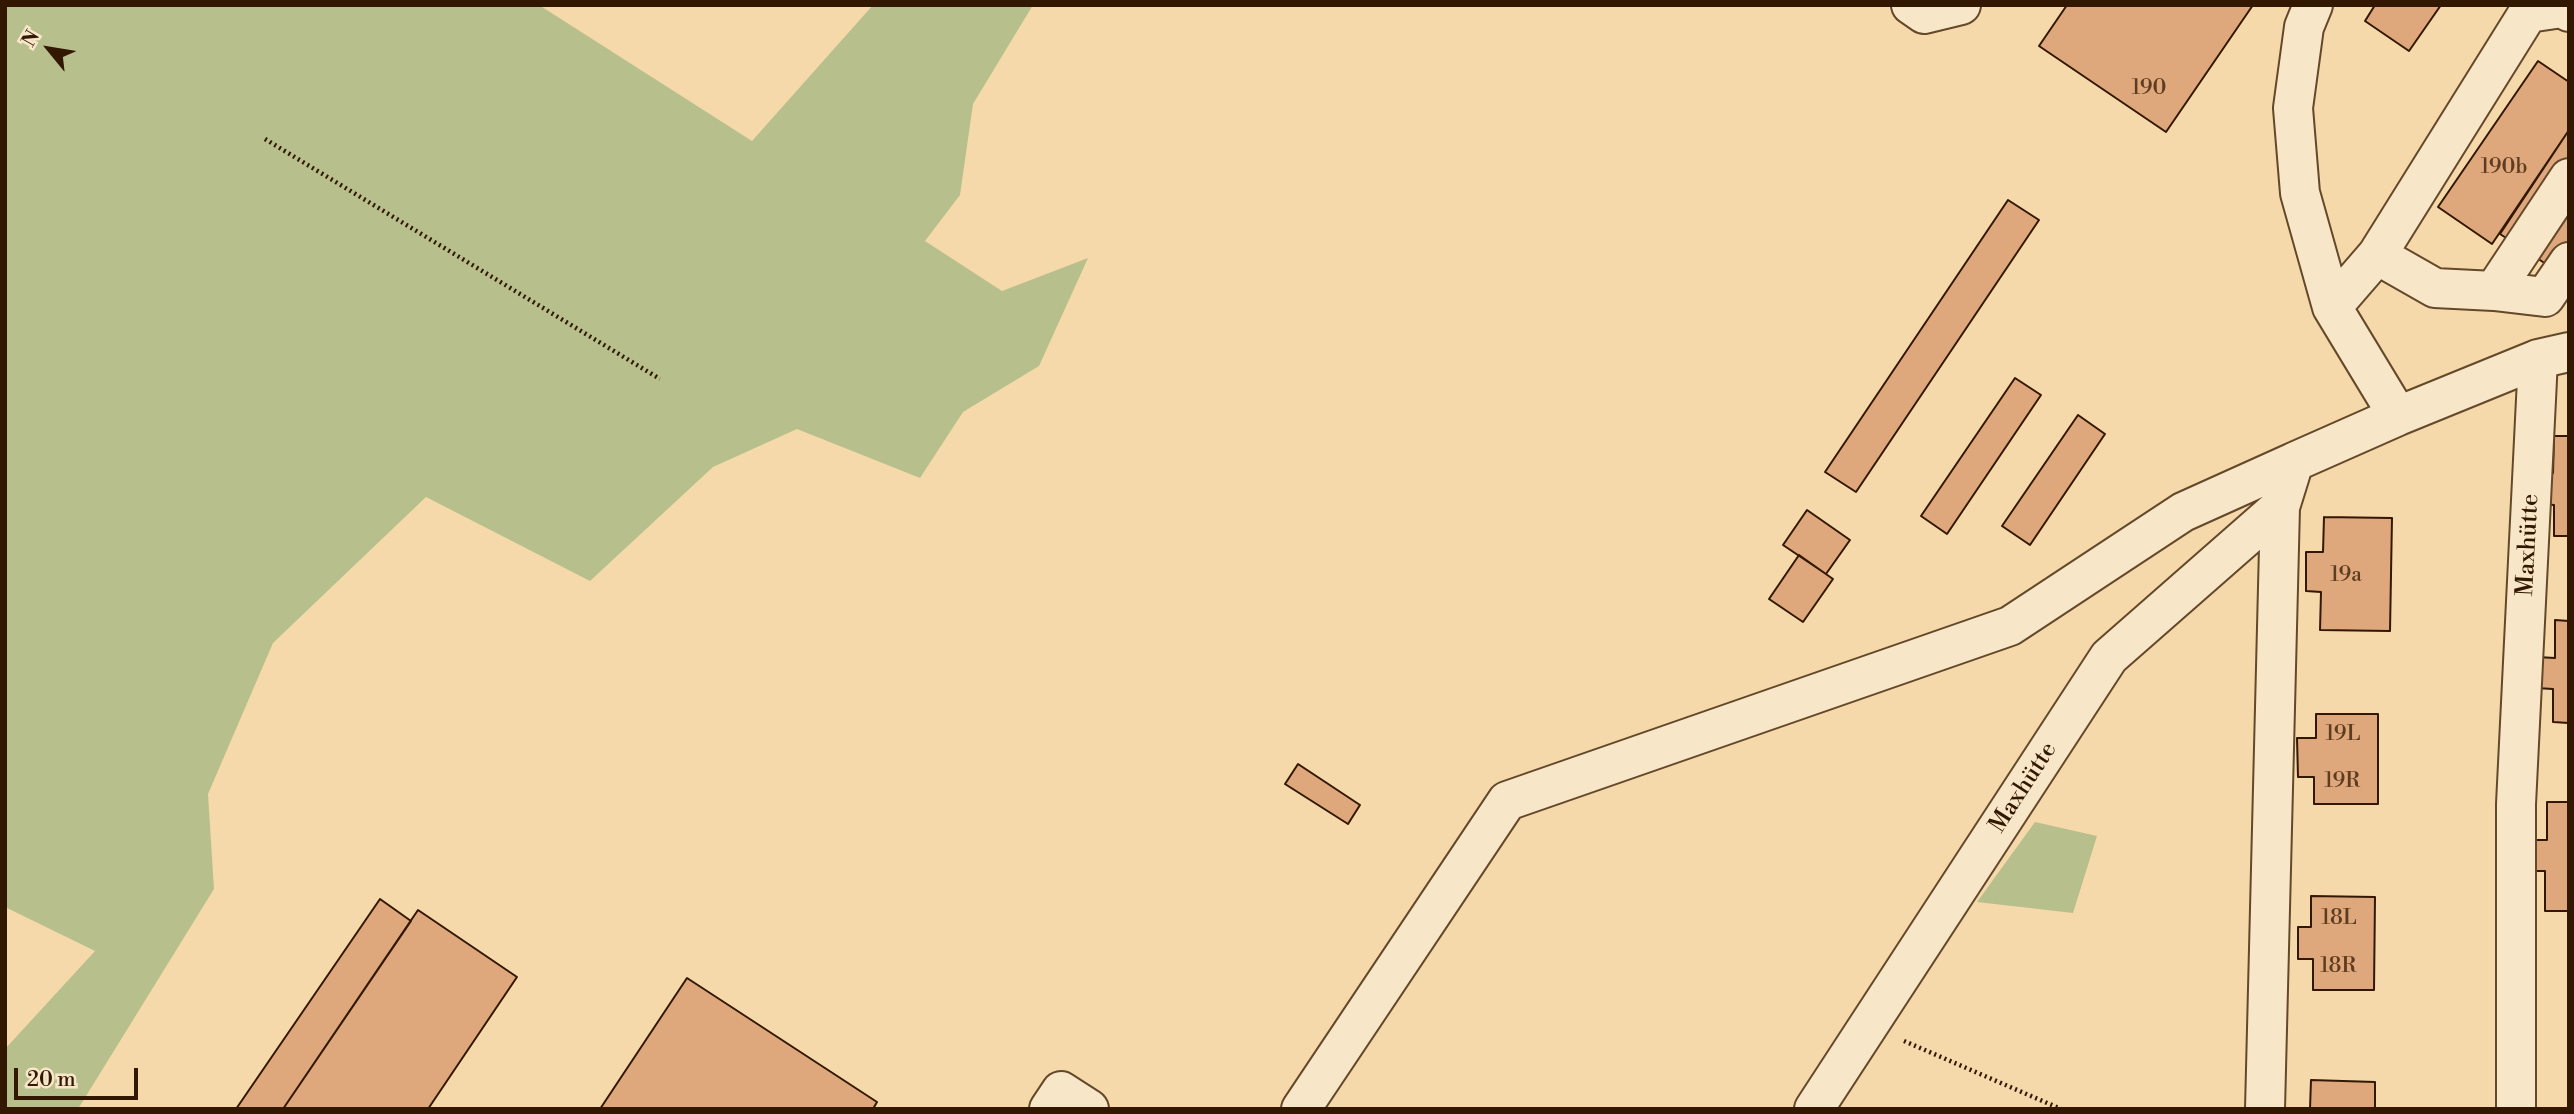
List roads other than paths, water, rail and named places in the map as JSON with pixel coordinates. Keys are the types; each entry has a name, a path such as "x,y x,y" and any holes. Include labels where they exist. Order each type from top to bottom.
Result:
{"street":[{"path":"1911,5 1924,14 1961,5"},
{"path":"2313,5 2304,27 2292,108 2300,193 2332,307 2398,416"},
{"path":"2332,307 2376,255 2528,13 2562,8 2569,12"},
{"path":"2494,291 2569,178"},
{"path":"2376,255 2435,288 2545,297 2569,262"},
{"name":"Maxhütte","path":"1301,1109 1507,801 2010,626 2183,512 2398,416 2553,356 2516,804 2515,1109"},
{"path":"2265,1109 2280,507 2294,462"},
{"name":"Maxhütte","path":"1814,1109 2109,657 2280,507"},
{"path":"1049,1109 1061,1091 1089,1109"}]}
